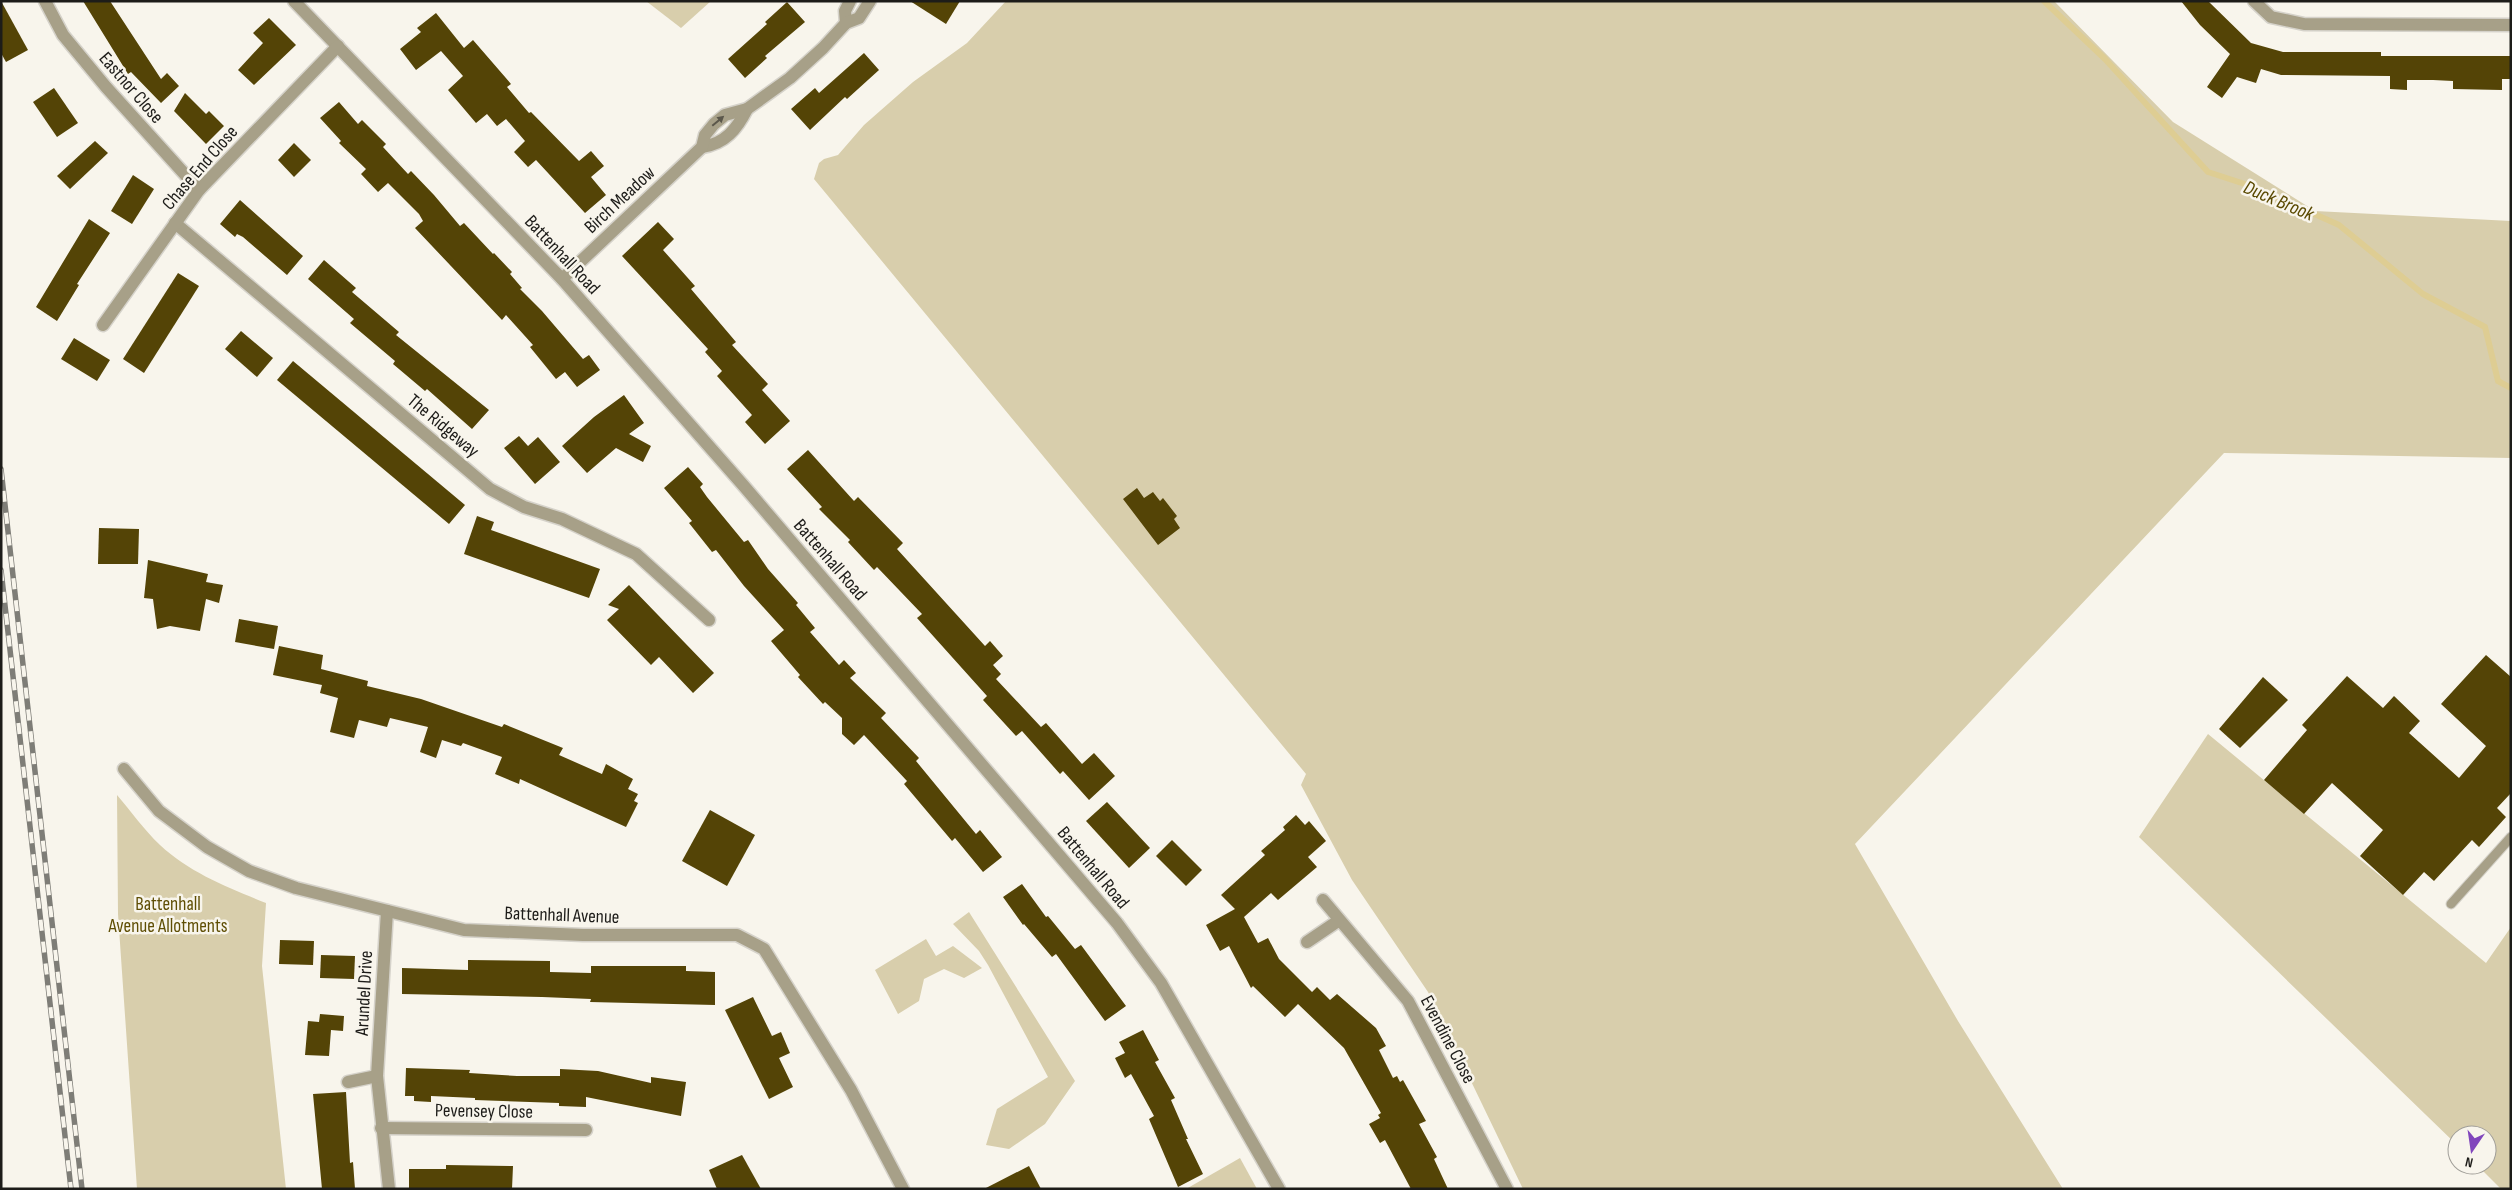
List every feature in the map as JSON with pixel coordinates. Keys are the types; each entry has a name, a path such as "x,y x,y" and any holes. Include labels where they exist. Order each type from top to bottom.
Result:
{"street":[{"name":"Eastnor Close","path":"45,1 63,35 199,190"},
{"name":"Battenhall Road","path":"294,1 562,278 743,485 1118,923 1161,983 1279,1189"},
{"path":"846,23 846,11 850,1"},
{"name":"Birch Meadow","path":"562,278 702,147 705,135 714,124 725,115 747,109 790,78 823,48 846,23 859,18 870,1"},
{"path":"2254,1 2271,17 2304,24 2511,25"},
{"name":"Chase End Close","path":"103,325 199,190 338,46"},
{"name":"Birch Meadow","path":"702,147 712,146 734,131 747,109"},
{"name":"The Ridgeway","path":"175,223 490,488 524,507 562,519 636,554 710,620"},
{"name":"Battenhall Avenue","path":"124,769 158,811 207,847 249,871 296,888 464,930 583,935 736,935 764,950 851,1090 904,1189"},
{"name":"Evendine Close","path":"1323,900 1338,921 1408,1002 1507,1189"},
{"name":"Arundel Drive","path":"387,911 377,1076 381,1128 389,1189"},
{"path":"1306,942 1338,921"},
{"path":"348,1082 377,1076"},
{"name":"Pevensey Close","path":"381,1128 586,1130"}],"lane":[{"path":"2451,904 2511,837"}],"green space":[{"path":"646,1 711,1 681,28"},
{"path":"1006,1 2054,1 2173,122 2315,211 2511,221 2511,458 2224,453 1855,844 1958,1021 2063,1189 1523,1189 1428,992 1352,880 1301,785 1306,774 814,179 819,163 824,159 838,155 864,125 913,82 967,43"},
{"path":"2208,734 2486,963 2511,927 2511,1189 2501,1189 2487,1175 2497,1175 2497,1125 2447,1125 2447,1135 2139,837"},
{"name":"Battenhall Avenue Allotments","path":"117,795 148,833 184,864 210,879 266,903 262,966 286,1189 137,1189 118,914"},
{"path":"969,912 1075,1081 1045,1124 1009,1149 986,1145 997,1109 1048,1077 988,965 979,951 953,924"},
{"path":"926,939 936,956 953,946 982,968 964,978 944,969 924,979 919,1001 898,1014 875,970"},
{"path":"1240,1158 1257,1189 1186,1189"}],"building":[{"path":"1,1 28,50 6,62 1,53"},
{"path":"83,1 110,1 161,79 167,73 179,86 161,103 131,72 128,74"},
{"path":"910,1 960,1 946,24"},
{"path":"2181,1 2208,1 2251,43 2283,52 2381,52 2381,56 2511,56 2511,79 2502,79 2502,90 2453,89 2453,81 2407,80 2407,90 2390,89 2390,76 2281,75 2261,69 2256,83 2237,77 2222,98 2207,87 2230,54 2200,25"},
{"path":"787,2 805,22 765,56 767,58 745,78 728,59 767,24 765,22"},
{"path":"436,13 464,48 473,40 511,84 507,87 529,113 531,112 579,161 591,151 604,166 591,177 606,195 585,213 536,160 528,167 514,152 525,141 506,119 497,126 487,114 476,123 448,90 463,76 441,51 416,70 400,49 421,32 417,28"},
{"path":"269,18 296,45 254,85 238,70 263,43 253,33"},
{"path":"864,53 879,70 847,99 845,97 810,130 791,109 815,88 819,93"},
{"path":"54,88 78,123 57,137 33,102"},
{"path":"185,93 206,114 209,111 224,126 206,144 174,111"},
{"path":"339,102 358,124 362,120 386,144 383,147 408,174 411,171 460,226 464,223 494,253 512,272 510,274 522,288 520,289 542,311 583,359 589,355 600,370 577,387 565,372 556,379 530,347 533,345 506,315 502,320 415,228 423,221 419,214 388,183 378,192 361,174 366,169 339,143 341,141 320,118"},
{"path":"95,141 108,153 70,189 57,176"},
{"path":"294,143 311,160 294,177 278,160"},
{"path":"133,175 154,189 132,224 111,211"},
{"path":"240,200 303,256 287,275 243,237 237,234 235,237 220,224"},
{"path":"89,219 110,233 77,284 79,285 57,321 36,307"},
{"path":"658,222 674,239 663,250 695,286 691,289 736,342 732,345 768,384 762,390 790,421 765,444 745,422 752,415 717,376 722,371 705,352 708,349 622,256"},
{"path":"324,260 356,288 352,292 399,332 396,335 489,410 472,429 427,389 425,391 393,364 395,361 350,323 354,319 308,279"},
{"path":"178,273 199,286 144,373 123,359"},
{"path":"241,331 273,358 257,377 225,349"},
{"path":"74,338 110,360 97,381 61,359"},
{"path":"293,361 465,505 449,524 277,380"},
{"path":"624,395 644,423 629,434 651,446 643,462 616,448 587,473 562,446 594,417"},
{"path":"519,436 528,446 538,437 560,462 535,484 504,448"},
{"path":"808,450 854,501 858,497 903,543 897,549 985,646 990,641 1003,656 993,665 1001,674 996,679 1041,727 1046,723 1082,764 1094,753 1115,776 1089,800 1063,771 1060,774 1022,731 1016,736 983,700 987,696 917,618 922,614 877,567 874,570 848,542 850,540 819,509 822,507 787,469"},
{"path":"688,467 703,484 700,487 707,497 744,542 748,540 768,569 798,603 796,605 815,628 810,632 839,665 844,660 856,673 850,678 886,713 881,718 919,758 916,761 976,834 980,830 1002,857 983,872 955,838 952,841 904,784 907,781 864,735 854,745 842,734 842,718 825,702 823,704 798,677 800,675 771,641 784,630 744,586 716,550 712,552 689,523 692,521 664,488"},
{"path":"1137,488 1144,498 1153,492 1160,501 1163,498 1177,516 1174,519 1180,528 1158,545 1123,499"},
{"path":"477,516 494,522 491,530 600,569 589,598 464,554"},
{"path":"99,528 139,529 138,564 98,564"},
{"path":"148,560 208,574 206,582 223,585 219,603 206,599 200,631 170,626 157,629 153,599 144,598"},
{"path":"629,585 714,673 693,693 659,657 651,665 607,620 619,609 608,605"},
{"path":"239,619 278,626 274,649 235,642"},
{"path":"279,646 323,655 321,669 368,681 367,686 421,699 502,727 504,724 563,748 559,755 602,774 606,764 633,779 628,789 638,794 634,801 638,803 626,827 520,779 519,784 495,774 502,757 463,743 461,746 442,740 436,758 420,752 428,727 390,718 387,727 359,720 354,738 330,732 338,698 320,693 322,685 273,675"},
{"path":"2486,655 2511,677 2511,793 2497,808 2506,817 2479,847 2472,840 2434,881 2424,872 2403,895 2360,856 2383,830 2332,783 2304,814 2264,780 2307,730 2302,725 2347,676 2383,708 2394,696 2420,721 2409,733 2459,778 2486,746 2441,704"},
{"path":"2263,677 2288,700 2240,748 2219,729"},
{"path":"1107,802 1150,848 1129,868 1086,821"},
{"path":"710,810 755,835 727,886 682,861"},
{"path":"1296,815 1305,825 1309,821 1326,841 1308,857 1317,867 1278,900 1271,893 1244,917 1258,943 1268,938 1279,959 1312,992 1317,987 1330,1000 1337,994 1376,1028 1386,1046 1379,1050 1393,1078 1397,1076 1400,1082 1403,1080 1426,1121 1419,1124 1437,1157 1434,1159 1448,1189 1411,1189 1385,1140 1380,1143 1369,1124 1380,1118 1378,1115 1381,1113 1344,1048 1298,1004 1285,1017 1253,986 1251,988 1229,946 1220,951 1206,925 1235,909 1221,895 1265,855 1261,851 1285,830 1283,827"},
{"path":"1172,840 1202,870 1186,886 1156,856"},
{"path":"1022,884 1046,917 1048,916 1075,949 1081,945 1126,1006 1105,1021 1056,954 1052,957 1023,925 1003,897"},
{"path":"280,940 314,941 313,965 279,964"},
{"path":"321,955 355,956 354,979 320,978"},
{"path":"468,960 550,961 550,972 591,973 591,966 686,966 686,971 715,972 715,1005 590,1002 591,999 542,997 402,994 402,968 468,970"},
{"path":"753,997 772,1036 781,1032 790,1053 779,1058 793,1087 769,1099 725,1010"},
{"path":"320,1014 344,1016 343,1031 331,1030 329,1056 305,1055 308,1021 319,1022"},
{"path":"1143,1030 1159,1060 1155,1062 1175,1098 1171,1100 1188,1139 1186,1139 1203,1174 1178,1187 1149,1119 1154,1116 1131,1074 1125,1078 1115,1058 1125,1053 1119,1042"},
{"path":"406,1068 470,1070 469,1073 517,1076 560,1076 560,1069 598,1071 651,1083 651,1077 686,1082 681,1116 586,1097 586,1107 559,1106 559,1103 475,1100 475,1098 431,1096 431,1102 414,1101 414,1096 405,1096"},
{"path":"346,1092 350,1163 353,1162 355,1189 322,1189 313,1094"},
{"path":"742,1155 761,1189 717,1189 709,1170"},
{"path":"446,1165 513,1166 512,1189 409,1189 409,1169 446,1169"},
{"path":"1029,1166 1041,1189 984,1189"}],"waterway":[{"name":"Duck Brook","path":"2044,1 2105,59 2208,172 2254,187 2339,225 2423,294 2485,327 2498,381 2511,388"}],"railway":[{"path":"1,469 82,1189"},
{"path":"1,570 71,1189"}]}
